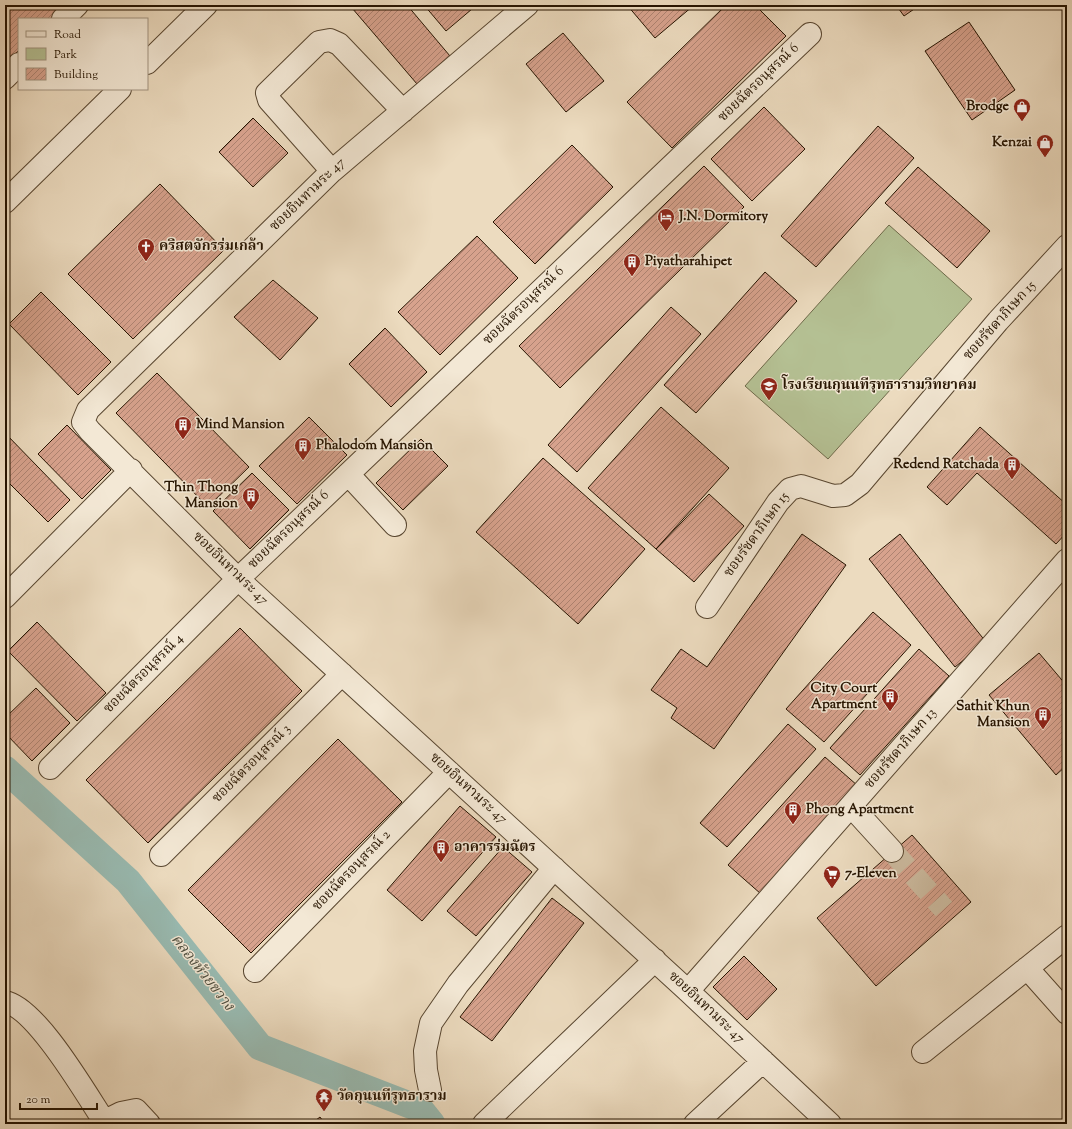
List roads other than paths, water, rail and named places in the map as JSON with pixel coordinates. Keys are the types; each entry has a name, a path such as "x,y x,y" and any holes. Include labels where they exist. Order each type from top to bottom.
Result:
{"street":[{"path":"64,18 77,5"},
{"path":"148,62 206,5"},
{"name":"ซอยอินทามระ 47","path":"527,5 332,171 88,410 83,422 90,431 131,470 238,579 655,960 830,1124"},
{"name":"ซอยฉัตรอนุสรณ์ 6","path":"238,579 810,34"},
{"path":"332,171 269,100 267,93 319,42 330,40 339,44 403,111"},
{"path":"5,78 18,65"},
{"path":"5,202 119,90"},
{"name":"ซอยรัชดาภิเษก 15","path":"707,607 778,502 790,489 801,486 833,496 845,495 860,484 998,321 1067,246"},
{"path":"5,597 131,470"},
{"path":"348,474 394,525"},
{"name":"ซอยรัชดาภิเษก 13","path":"688,991 1067,560"},
{"name":"ซอยฉัตรอนุสรณ์ 4","path":"50,768 238,579"},
{"name":"ซอยฉัตรอนุสรณ์ 3","path":"161,855 342,674"},
{"name":"ซอยฉัตรอนุสรณ์ 2","path":"255,971 449,772"},
{"path":"851,806 892,851"},
{"path":"430,1090 426,1070 425,1051 431,1023 458,984 554,868"},
{"path":"923,1052 1067,936"},
{"path":"484,1124 655,960"},
{"path":"1027,968 1067,1013"},
{"path":"5,1002 17,1007 33,1020 49,1039 102,1123 121,1113 136,1110 149,1124"},
{"path":"695,1124 763,1061"}],"waterway":[{"name":"คลองห้วยขวาง","path":"5,769 128,881 260,1047 420,1109 432,1124"}],"tunnel":[{"path":"892,851 944,909"}],"place":[{"name":"Brodge","path":"1022,122"},
{"name":"Kenzai","path":"1045,158"},
{"name":"J.N. Dormitory","path":"666,232"},
{"name":"คริสตจักรร่มเกล้า","path":"146,262"},
{"name":"Piyatharahipet","path":"632,277"},
{"name":"โรงเรียนกุนนทีรุทธารามวิทยาคม","path":"769,401"},
{"name":"Mind Mansion","path":"183,440"},
{"name":"Phalodom Mansion","path":"303,461"},
{"name":"Redend Ratchada","path":"1012,480"},
{"name":"Thin Thong Mansion","path":"251,511"},
{"name":"City Court Apartment","path":"890,712"},
{"name":"Sathit Khun Mansion","path":"1043,730"},
{"name":"Phong Apartment","path":"793,825"},
{"name":"อาคารร่มฉัตร","path":"441,863"},
{"name":"7-Eleven","path":"832,889"},
{"name":"วัดกุนนทีรุทธาราม","path":"324,1112"}]}
